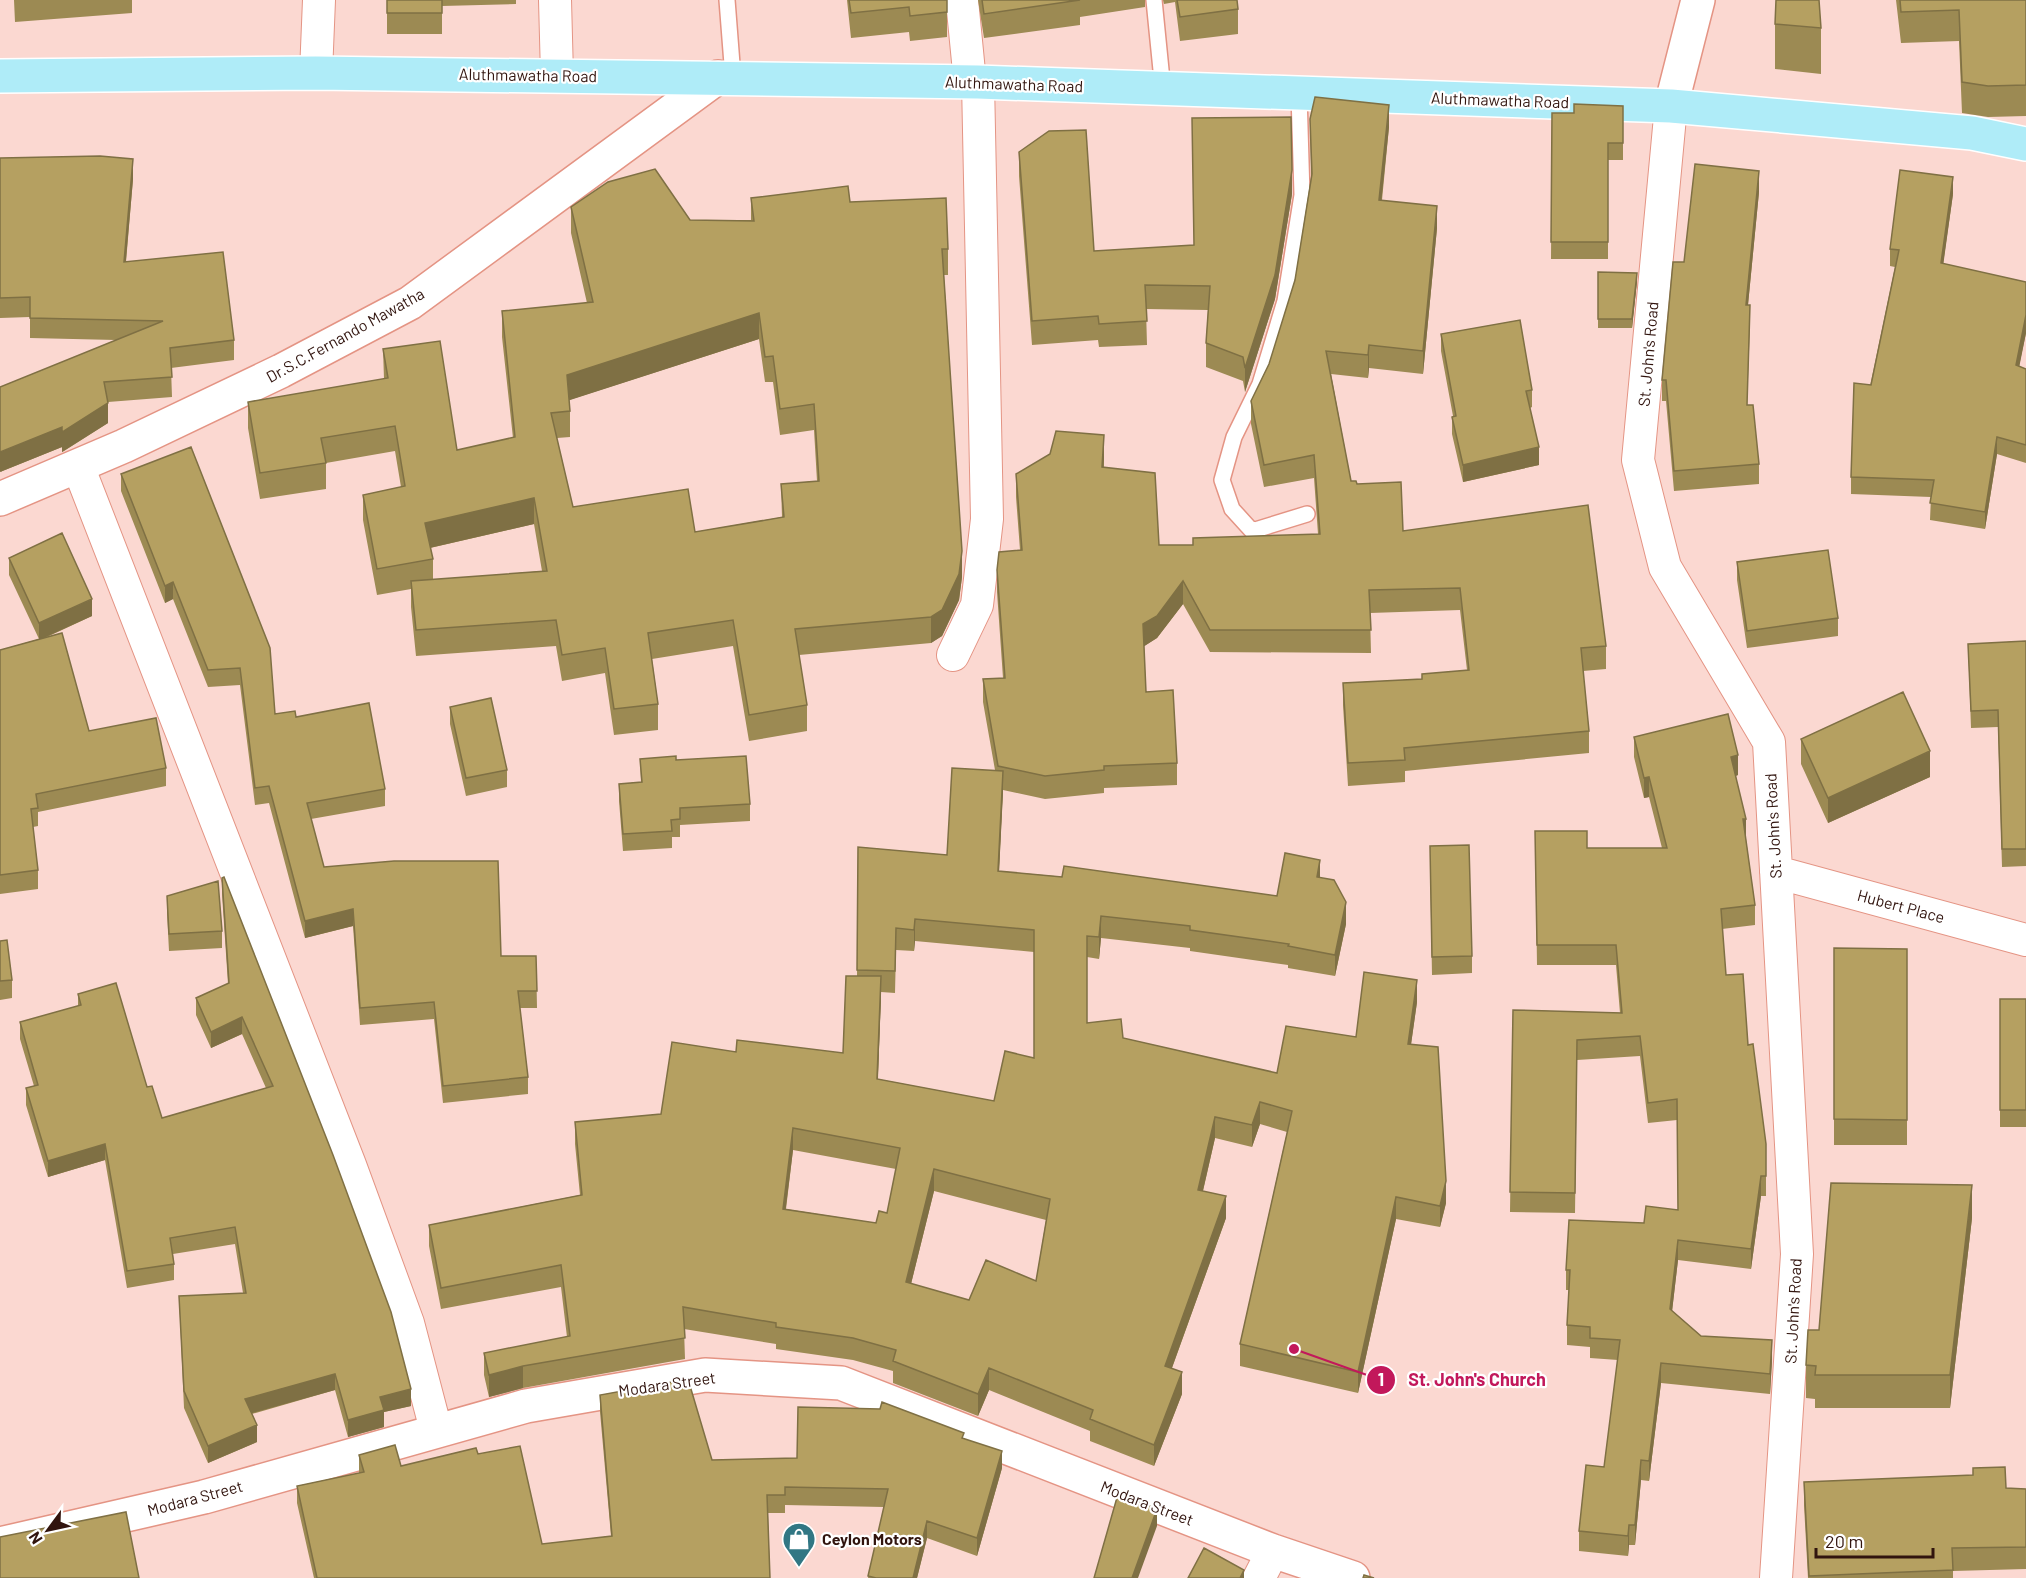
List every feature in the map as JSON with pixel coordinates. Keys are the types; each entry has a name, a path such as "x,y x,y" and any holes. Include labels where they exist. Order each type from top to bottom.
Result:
{"main road":[{"name":"Aluthmawatha Road","path":"0,76 316,73 974,82 1671,106 1972,133 2026,144"}],"street":[{"path":"316,73 319,0"},
{"path":"555,0 557,75"},
{"path":"953,655 977,605 987,519 974,82 962,0"},
{"path":"1671,106 1698,0"},
{"name":"Dr.S.C.Fernando Mawatha","path":"0,499 78,466 281,371 410,303 725,77"},
{"name":"St. John's Road","path":"1671,106 1638,460 1665,567 1769,742 1797,1254 1776,1578"},
{"path":"78,466 358,1186 408,1323 436,1430"},
{"name":"Hubert Place","path":"1776,872 2026,940"},
{"name":"Modara Street","path":"0,1544 204,1497 526,1406 705,1375 841,1383 1266,1565 1353,1578"}],"lane":[{"path":"725,77 727,0"},
{"path":"1154,0 1163,90"},
{"path":"1299,94 1302,195 1285,301 1260,384 1234,437 1222,480 1232,509 1252,531 1307,514"}],"building":[{"path":"387,0 442,0 442,13 387,13"},
{"path":"849,0 947,0 947,12 910,16 909,7 851,13"},
{"path":"982,0 1080,0 984,14"},
{"path":"1177,0 1237,0 1238,9 1180,17"},
{"path":"1776,0 1819,0 1821,28 1775,24"},
{"path":"1900,0 2026,0 2026,85 1988,86 1962,82 1959,10 1901,12"},
{"path":"1315,97 1389,105 1379,200 1437,206 1423,351 1369,345 1368,355 1326,351 1351,481 1356,481 1357,484 1401,482 1403,531 1588,505 1606,646 1581,648 1589,731 1404,748 1405,760 1348,763 1343,683 1422,679 1422,674 1469,670 1460,588 1369,590 1371,630 1210,630 1183,581 1157,616 1143,624 1146,692 1173,690 1177,763 1104,766 1104,770 1045,776 998,766 983,679 1005,678 997,570 999,552 1022,550 1016,474 1050,454 1056,431 1104,435 1102,467 1155,473 1159,545 1193,545 1193,538 1320,534 1314,455 1264,465 1251,401 1269,364 1295,280 1312,174 1310,119"},
{"path":"1574,104 1623,106 1623,143 1608,143 1608,242 1551,242 1552,113 1574,113"},
{"path":"1291,117 1292,170 1275,275 1245,368 1243,357 1206,343 1210,286 1145,285 1147,321 1099,324 1098,316 1032,321 1019,152 1049,131 1086,130 1094,251 1194,245 1192,118"},
{"path":"100,156 133,159 124,262 223,252 234,340 170,348 172,377 104,382 108,403 62,432 62,427 0,452 0,387 163,321 30,318 30,297 0,298 0,158"},
{"path":"1695,164 1759,171 1746,305 1750,305 1747,405 1753,405 1759,464 1674,471 1666,380 1662,380 1673,262 1684,262"},
{"path":"655,169 690,220 754,221 751,198 848,186 850,202 946,198 948,249 942,249 962,551 959,574 942,610 931,617 795,629 807,705 749,715 733,620 648,633 658,704 614,709 605,648 562,655 556,620 416,630 411,581 547,571 534,498 425,523 433,559 377,569 363,495 405,486 395,426 321,438 326,463 260,473 248,402 388,378 383,349 440,341 457,450 515,437 502,311 593,302 571,207 608,182","holes":["759,313 765,357 773,356 780,409 814,404 819,481 781,484 784,517 695,532 688,489 573,507 551,413 570,411 567,375"]},
{"path":"1900,170 1953,177 1941,263 2026,282 2026,315 2016,365 2026,369 2026,445 1997,437 1985,512 1930,503 1934,480 1851,477 1854,383 1871,385 1899,250 1890,249"},
{"path":"1598,272 1637,273 1632,319 1598,319"},
{"path":"1520,320 1532,390 1526,391 1539,447 1463,465 1452,417 1456,416 1441,334"},
{"path":"191,447 270,648 275,714 295,711 296,717 369,703 385,789 307,803 324,867 394,861 498,861 501,956 536,956 537,991 518,991 528,1077 443,1086 434,1002 360,1008 353,909 305,921 269,786 255,788 240,668 208,670 173,582 165,586 121,474"},
{"path":"62,533 92,599 39,623 9,558"},
{"path":"1828,550 1838,618 1747,631 1737,562"},
{"path":"62,633 89,731 156,718 166,768 36,794 38,808 31,809 38,870 0,875 0,650"},
{"path":"2026,641 2026,849 2002,849 1998,710 1971,711 1968,644"},
{"path":"1903,692 1930,751 1828,798 1801,739"},
{"path":"491,698 507,770 466,778 450,707"},
{"path":"1728,714 1738,755 1731,757 1746,819 1743,819 1755,905 1721,909 1726,975 1743,974 1748,1045 1753,1044 1766,1144 1766,1176 1761,1176 1751,1249 1678,1240 1670,1309 1701,1336 1772,1340 1770,1374 1661,1363 1649,1461 1641,1460 1635,1525 1629,1525 1628,1536 1579,1531 1586,1465 1604,1467 1620,1340 1590,1338 1590,1327 1567,1325 1570,1270 1566,1270 1569,1220 1644,1223 1646,1206 1678,1210 1677,1099 1648,1103 1640,1036 1577,1040 1575,1193 1510,1192 1513,1010 1622,1013 1616,945 1537,945 1535,831 1587,831 1587,848 1667,848 1649,777 1644,778 1634,737"},
{"path":"676,756 676,760 746,756 750,804 680,808 680,819 671,820 672,831 623,834 619,784 642,782 640,759"},
{"path":"952,768 1003,771 998,871 1062,877 1064,866 1277,896 1285,853 1320,860 1317,877 1334,880 1346,902 1335,955 1288,946 1289,944 1190,930 1190,926 1101,916 1099,937 1087,936 1087,1023 1121,1019 1123,1038 1277,1073 1286,1026 1356,1037 1364,972 1417,980 1408,1044 1438,1047 1446,1181 1440,1206 1396,1197 1358,1372 1240,1344 1292,1111 1260,1102 1252,1125 1215,1117 1198,1190 1226,1196 1165,1366 1182,1372 1154,1445 1090,1419 1093,1410 989,1368 978,1394 893,1361 896,1350 853,1338 776,1327 776,1323 683,1307 685,1338 523,1366 489,1375 484,1353 570,1336 561,1265 441,1288 429,1225 582,1195 575,1122 661,1114 672,1042 736,1052 737,1040 843,1053 846,976 881,976 877,1079 994,1101 1005,1051 1034,1058 1034,930 915,919 914,930 896,928 895,971 857,970 858,847 947,855","holes":["793,1128 900,1148 887,1213 879,1211 876,1223 783,1209","934,1169 1050,1199 1036,1281 986,1260 969,1300 906,1282"]},
{"path":"1469,845 1472,956 1432,957 1430,846"},
{"path":"224,877 333,1155 391,1312 411,1389 380,1397 384,1410 348,1420 335,1374 245,1399 257,1425 208,1446 184,1391 179,1296 246,1293 235,1227 170,1238 174,1264 127,1271 105,1144 48,1161 26,1088 38,1085 20,1022 81,1005 78,994 116,983 147,1087 152,1086 162,1118 273,1086 242,1017 211,1032 196,998 229,983 222,878"},
{"path":"218,881 222,931 169,934 167,896"},
{"path":"7,940 12,980 0,981 0,941"},
{"path":"1834,948 1907,949 1907,1120 1834,1119"},
{"path":"2000,999 2026,999 2026,1110 2000,1110"},
{"path":"1831,1183 1972,1185 1950,1375 1815,1375 1816,1366 1806,1365 1808,1330 1819,1330"},
{"path":"688,1379 712,1460 797,1458 798,1407 880,1409 882,1402 964,1433 962,1438 1002,1451 977,1538 927,1521 913,1578 868,1576 888,1489 785,1487 785,1495 767,1495 770,1578 317,1578 297,1486 364,1472 359,1455 395,1445 401,1466 476,1448 478,1454 520,1446 542,1544 612,1536 600,1395"},
{"path":"2005,1467 2006,1488 2026,1489 2026,1547 1952,1548 1953,1570 1809,1576 1804,1482 1973,1475 1973,1468"},
{"path":"1118,1494 1157,1509 1132,1578 1094,1578"},
{"path":"126,1512 139,1578 0,1578 0,1537"},
{"path":"1204,1548 1244,1570 1240,1578 1188,1578"}],"place":[{"name":"St. John's Church","path":"1294,1349"},
{"name":"Ceylon Motors","path":"799,1568"}]}
